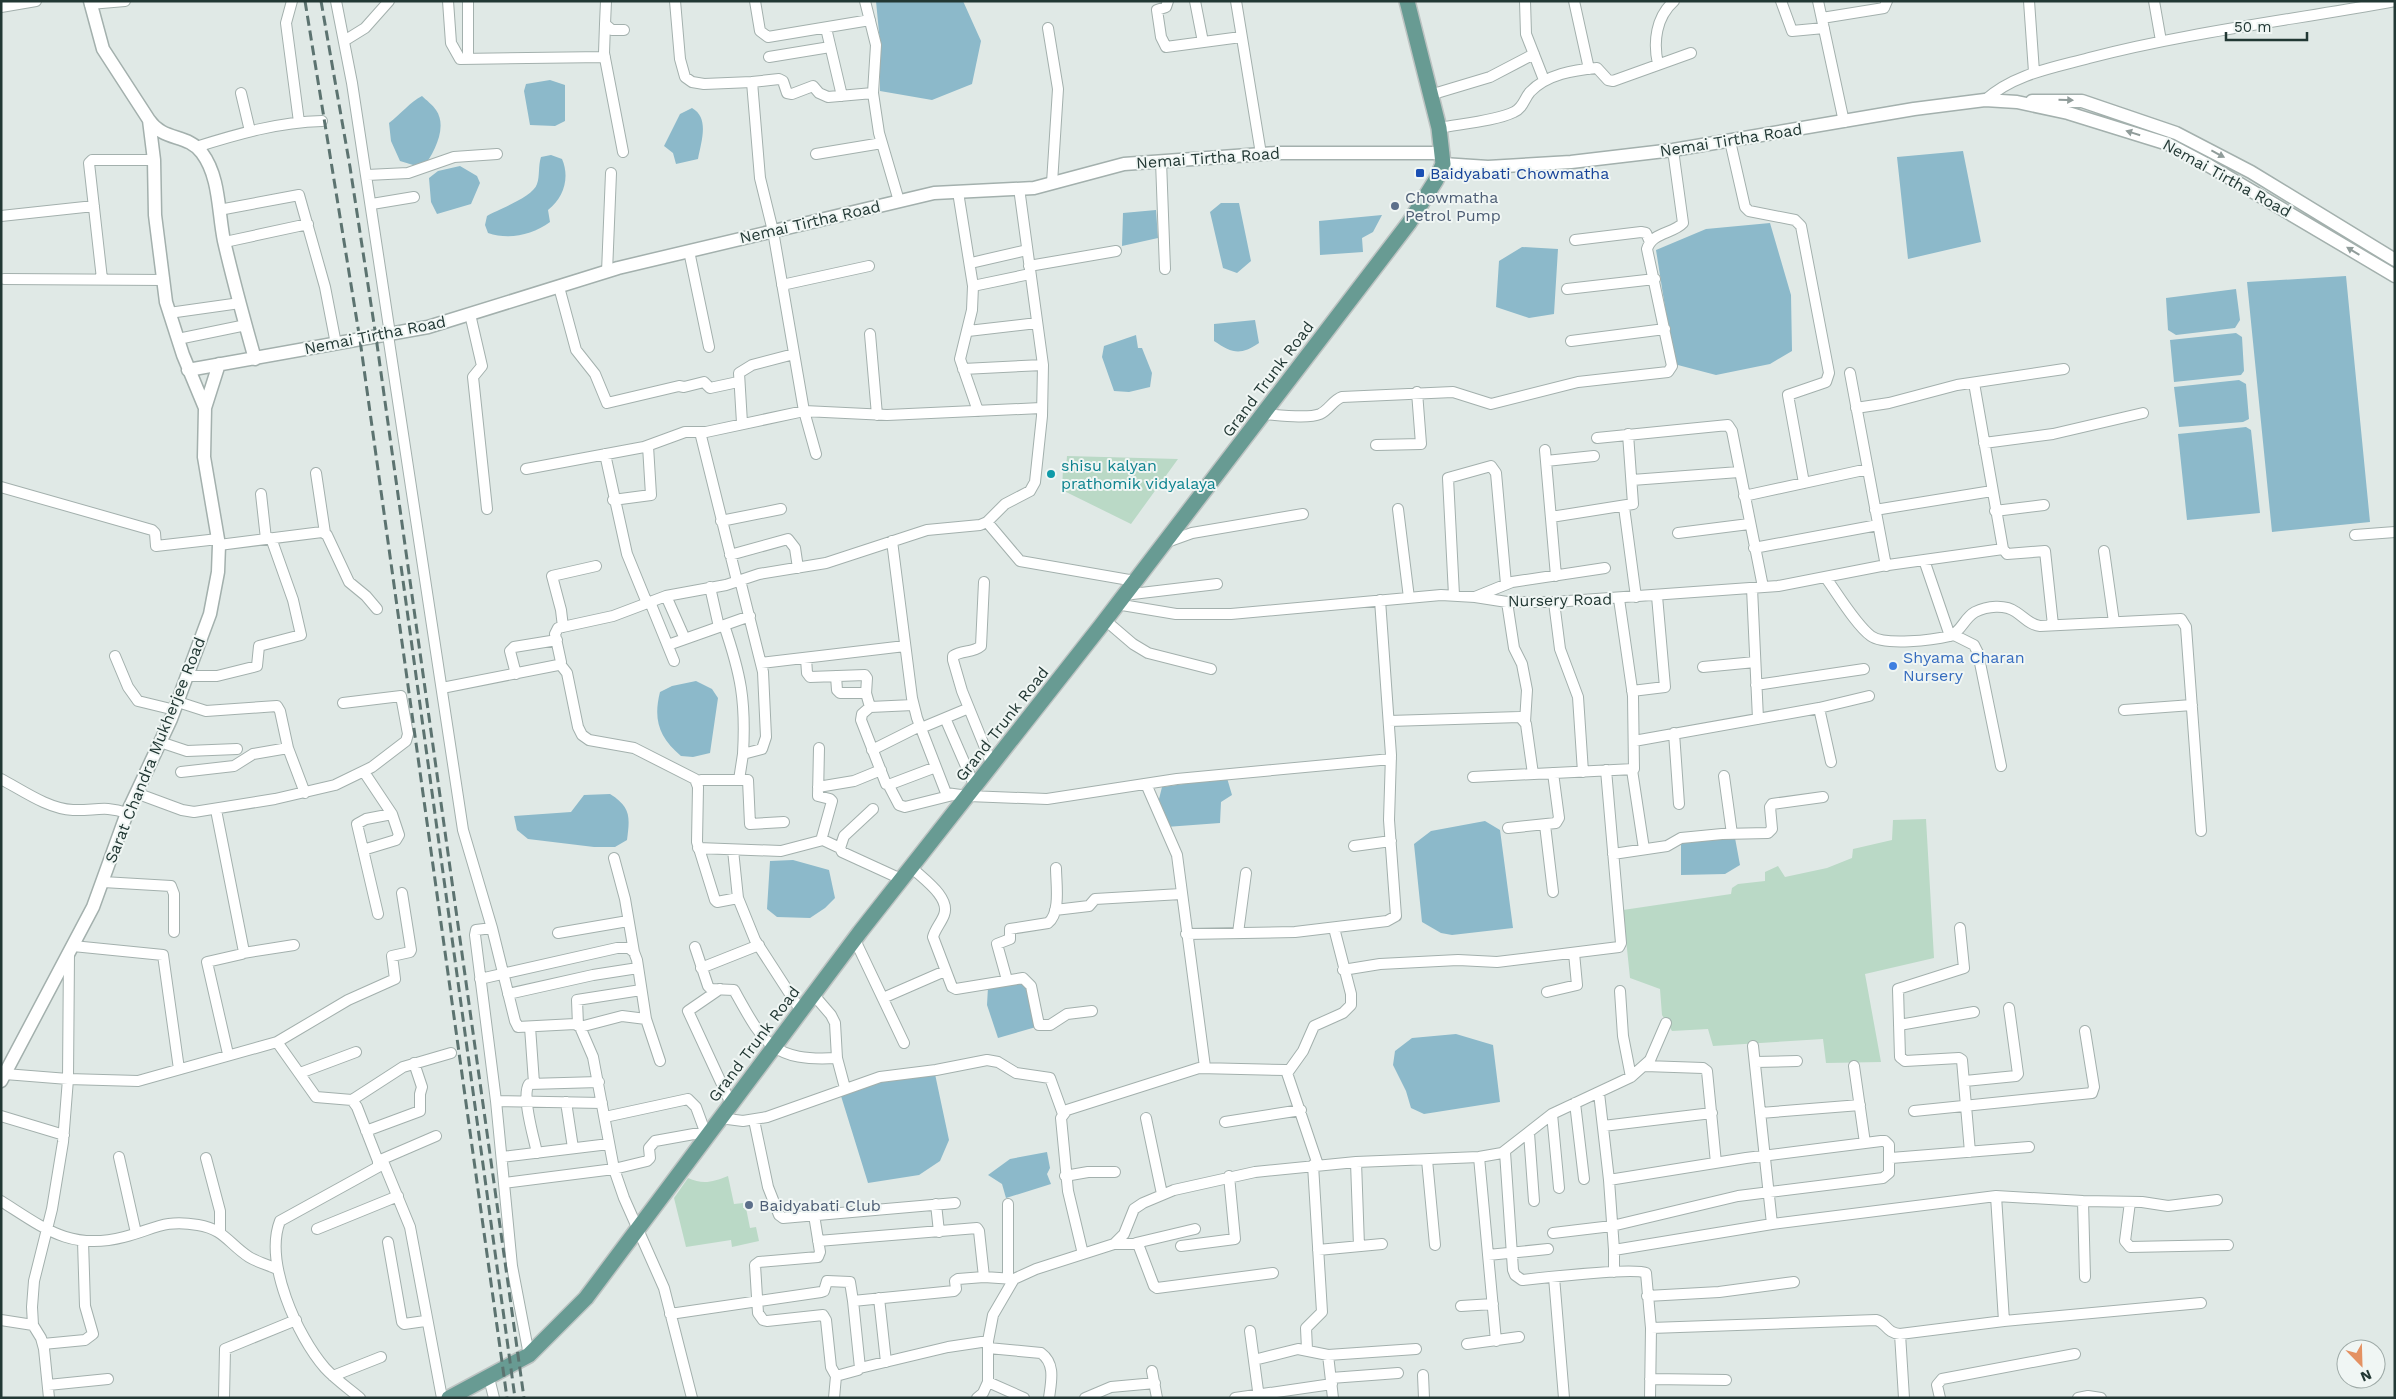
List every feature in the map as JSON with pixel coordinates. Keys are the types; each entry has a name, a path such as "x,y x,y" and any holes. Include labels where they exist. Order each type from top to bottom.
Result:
{"main road":[{"path":"1407,1 1439,128 1443,159"},
{"name":"Grand Trunk Road","path":"449,1398 489,1378 529,1354 586,1298 706,1135 967,792 992,765 1105,620 1408,223 1436,180 1443,159"}],"street":[{"path":"1,7 36,1"},
{"path":"90,3 125,1"},
{"path":"292,1 286,23 298,122"},
{"path":"336,1 372,204 389,334 463,830 492,928 516,1025 518,1027 579,1026 622,1016 646,1019"},
{"path":"344,41 365,28 389,1"},
{"path":"448,1 451,44 457,56 468,59 605,57"},
{"path":"468,1 468,59"},
{"path":"606,1 605,57 623,152"},
{"path":"676,1 680,59 685,76 692,82 704,84 779,79 783,81 787,93 792,94 814,86 824,96 873,93"},
{"path":"755,1 760,32 763,36 768,37 870,20"},
{"path":"865,1 877,56 873,93 882,143 899,201"},
{"path":"1168,1 1166,7 1157,10 1163,44 1170,47 1241,37"},
{"path":"1195,1 1202,42"},
{"path":"1236,1 1261,154"},
{"path":"1525,1 1525,26 1544,80"},
{"path":"1574,1 1589,69"},
{"path":"1658,64 1655,41 1658,29 1669,6 1674,1"},
{"path":"1781,1 1792,31 1823,23 1872,5 1884,8 1887,1"},
{"path":"1818,1 1844,122"},
{"path":"2029,1 2034,72"},
{"path":"2154,1 2161,41"},
{"path":"1985,100 2006,83 2034,72 2161,41 2395,1"},
{"name":"Sarat Chandra Mukherjee Road","path":"3,1077 94,907 127,813 176,706 215,594 218,572 218,542 204,457 205,408 188,370 169,313 155,215 154,160 149,120 103,49 90,3"},
{"path":"605,24 612,30 624,30"},
{"path":"826,28 842,96"},
{"path":"1048,28 1058,89 1052,183"},
{"path":"770,57 830,47"},
{"path":"1439,128 1512,113 1519,109 1529,94 1544,80 1597,68 1608,80 1614,81 1691,53"},
{"path":"1430,95 1490,77 1534,54"},
{"path":"752,82 760,178 773,231 804,411 816,454"},
{"path":"241,93 250,131"},
{"name":"Nemai Tirtha Road","path":"188,370 428,327 608,272 934,193 1019,188 1052,183 1124,164 1261,154 1443,159 1488,167 1524,165 1673,150 1914,109 1985,100 2017,102 2059,99 2082,101 2176,133 2252,172 2395,260"},
{"name":"Nemai Tirtha Road","path":"2017,102 2068,113 2168,144 2206,164 2395,276"},
{"path":"149,120 156,130 179,138 196,147 210,166 215,183 225,242 255,359"},
{"path":"196,147 250,131 298,122 322,121"},
{"path":"1730,141 1744,207 1749,211 1795,220 1801,226 1829,372 1828,380 1824,383 1793,391 1788,395 1804,483"},
{"path":"816,154 882,143"},
{"path":"1264,414 1318,415 1326,410 1334,400 1342,397 1417,392 1457,392 1491,404 1578,382 1666,373 1672,366 1648,248 1650,242 1683,223 1673,150"},
{"path":"367,176 408,173 454,157 497,154"},
{"path":"102,279 90,161 154,160"},
{"path":"1161,161 1165,269"},
{"path":"608,272 611,173"},
{"path":"738,898 717,902 714,900 698,848 697,782 692,777 634,748 590,740 582,735 578,727 567,672 560,664 556,630 613,616 666,596 738,581 759,574 826,563 927,530 972,527 987,522 1005,504 1033,487 1042,408 1043,365 1019,188"},
{"path":"958,192 971,263 973,286 968,331 961,350 963,368 978,411"},
{"path":"219,210 296,194 300,198 325,287 336,344"},
{"path":"372,204 414,197"},
{"path":"1,216 94,206"},
{"path":"225,242 308,224"},
{"path":"1575,240 1642,232 1646,233 1650,242"},
{"path":"971,263 1027,250"},
{"path":"689,251 709,347"},
{"path":"973,286 1030,270 1116,251"},
{"path":"782,285 869,266"},
{"path":"4,279 164,280"},
{"path":"1567,289 1654,279"},
{"path":"559,287 576,350 595,374 607,403 679,386 684,388 704,382 710,388 738,382"},
{"path":"169,313 240,303"},
{"path":"470,314 482,366 473,377 487,508"},
{"path":"968,331 1037,323"},
{"path":"178,339 246,325"},
{"path":"1572,341 1665,328"},
{"path":"870,334 877,416"},
{"path":"742,423 738,382 739,373 752,365 794,354"},
{"path":"205,408 219,364"},
{"path":"963,368 1043,365"},
{"path":"1856,408 1889,403 1974,383 2064,369"},
{"path":"1850,373 1886,566"},
{"path":"1974,383 1995,512 2003,549"},
{"path":"1376,445 1421,444 1417,392"},
{"path":"526,469 648,446 679,433 700,432 804,411 877,416 1042,408"},
{"path":"1984,443 2052,434 2143,413"},
{"path":"1597,438 1728,425 1732,431 1763,588"},
{"path":"700,432 730,555 750,616 764,682 765,744 762,749 743,754"},
{"path":"1551,517 1624,507 1633,504 1628,434"},
{"path":"614,500 651,495 648,446"},
{"path":"1545,450 1556,576"},
{"path":"605,454 630,566 649,602 674,661"},
{"path":"1546,462 1594,456"},
{"path":"1454,595 1448,478 1491,466 1494,467 1496,473 1506,584"},
{"path":"1744,496 1868,469"},
{"path":"1632,480 1739,472"},
{"path":"316,473 325,533 349,582 366,596 377,609"},
{"path":"1,488 152,530 155,533 155,545 158,547 325,533"},
{"path":"1876,510 1992,491"},
{"path":"187,676 217,676 257,666 259,646 301,635 293,600 268,539 261,494"},
{"path":"1995,512 2044,504"},
{"path":"1624,507 1636,597"},
{"path":"1398,508 1409,598"},
{"path":"721,521 781,510"},
{"path":"1162,544 1192,534 1303,514"},
{"path":"987,522 1020,561 1135,581"},
{"path":"1678,533 1749,524"},
{"path":"1754,548 1878,526"},
{"path":"2355,535 2395,532"},
{"path":"730,555 788,539 795,548 798,568"},
{"path":"892,541 913,705 946,793 967,792 1047,799 1191,777 1391,759"},
{"name":"Nursery Road","path":"1120,600 1199,615 1454,595 1507,602 1619,599 1763,588 1886,566 2003,549 2007,554 2045,551 2053,625"},
{"path":"2104,551 2114,622"},
{"path":"1924,560 1952,636"},
{"path":"563,627 561,610 552,576 596,566"},
{"path":"1474,597 1506,584 1605,568"},
{"path":"1826,578 1866,631 1879,640 1952,636 1974,645 1978,653 2001,766"},
{"path":"984,582 981,646 953,656 969,708 992,765"},
{"path":"1120,600 1217,584"},
{"path":"710,587 722,626 737,663 742,688 743,754 739,780"},
{"path":"1752,588 1758,718"},
{"path":"666,596 686,639"},
{"path":"1632,691 1665,687 1657,596"},
{"path":"1473,777 1632,770 1636,766 1632,691 1619,599"},
{"path":"1186,934 1295,932 1387,921 1396,916 1391,841 1391,759 1380,600"},
{"path":"1507,602 1514,648 1522,664 1527,690 1526,722 1534,774"},
{"path":"1554,602 1560,649 1578,697 1583,772"},
{"path":"1952,636 1970,615 1990,607 2015,611 2033,625 2177,618 2184,622 2201,831"},
{"path":"668,645 750,616"},
{"path":"1105,620 1133,644 1148,653 1211,669"},
{"path":"516,674 510,651 514,647 557,640"},
{"path":"761,663 905,646"},
{"path":"115,656 128,686 138,701 206,711 277,706 280,711 288,748 305,793"},
{"path":"806,658 807,673 810,677 865,675 867,678 866,694 870,707"},
{"path":"1703,667 1755,662"},
{"path":"442,688 560,664"},
{"path":"1756,685 1864,669"},
{"path":"836,676 837,690 840,693 866,694"},
{"path":"136,792 182,810 194,812 216,810 305,793 335,785 364,772 408,738 402,698 398,695 343,703"},
{"path":"1634,741 1819,708 1868,696"},
{"path":"913,705 870,707 862,714 861,720 872,750 899,805 905,807 967,792"},
{"path":"2124,710 2192,705"},
{"path":"872,750 920,727 969,708"},
{"path":"1819,708 1831,762"},
{"path":"1389,721 1520,717 1526,722"},
{"path":"945,718 967,792"},
{"path":"1674,733 1679,804"},
{"path":"160,742 188,751 237,748"},
{"path":"181,772 234,766 253,754 288,748"},
{"path":"819,748 819,798 832,801 822,837 823,840"},
{"path":"888,784 936,767"},
{"path":"818,787 854,781 881,770"},
{"path":"1343,970 1380,964 1458,960 1497,962 1620,946 1606,770"},
{"path":"1632,770 1644,849"},
{"path":"363,850 396,840 399,835 392,814 364,772"},
{"path":"1508,828 1554,824 1559,818 1553,773"},
{"path":"1724,776 1732,834"},
{"path":"1,778 51,805 65,809 106,807 127,813"},
{"path":"697,782 701,780 749,780 750,824 784,822"},
{"path":"1146,784 1174,847 1205,1067"},
{"path":"1613,854 1667,846 1681,838 1770,832 1772,828 1770,807 1774,803 1823,797"},
{"path":"840,848 844,836 873,809"},
{"path":"216,810 243,953"},
{"path":"378,914 357,824 392,814"},
{"path":"1545,825 1553,892"},
{"path":"698,848 781,851 823,840 840,848 842,852 901,879"},
{"path":"1354,846 1391,841"},
{"path":"733,850 738,898 758,945 801,1011"},
{"path":"614,858 638,968 646,1019 660,1061"},
{"path":"911,867 936,890 944,902 945,913 933,937 950,984 956,989 1023,978 1028,981 1033,993 1039,1025 1050,1025 1067,1014 1092,1011"},
{"path":"1007,980 997,944 1010,938 1010,930 1048,923 1051,920 1054,910 1056,868"},
{"path":"1238,933 1246,873"},
{"path":"103,882 172,886 174,894 174,932"},
{"path":"3,1077 138,1081 228,1054 277,1042 348,1000 395,979 392,956 410,952 411,950 402,893"},
{"path":"1054,910 1090,906 1095,899 1181,894"},
{"path":"558,933 628,921"},
{"path":"492,928 476,930 475,935 496,1100 512,1266 529,1354"},
{"path":"1288,1072 1303,1051 1314,1026 1340,1015 1351,1005 1351,994 1343,970 1334,928"},
{"path":"1960,928 1964,968 1899,988 1900,1057 1903,1061 1959,1058 1963,1063 1970,1152"},
{"path":"854,940 904,1043"},
{"path":"228,1054 208,961 294,945"},
{"path":"701,968 758,945"},
{"path":"694,947 709,988 734,990 759,1034 773,1048 797,1058 837,1058"},
{"path":"480,979 503,972 617,948 629,948 634,952"},
{"path":"49,1398 43,1344 33,1325 32,1307 34,1281 47,1230 64,1135 68,1079 71,949 162,955 179,1069"},
{"path":"1546,992 1574,988 1577,985 1574,953"},
{"path":"508,994 593,975 638,968"},
{"path":"882,998 945,971"},
{"path":"720,988 688,1010 689,1017 731,1104"},
{"path":"641,990 576,1000 579,1026 591,1050 599,1082 614,1169 658,1272 692,1398"},
{"path":"1620,991 1623,1036 1631,1078"},
{"path":"813,994 826,1007 835,1023 837,1058 845,1088"},
{"path":"1965,1081 2016,1076 2018,1074 2009,1008"},
{"path":"1899,1025 1974,1012"},
{"path":"1114,1244 1124,1234 1134,1209 1162,1194 1229,1176 1315,1165 1478,1157 1505,1152 1552,1114 1631,1078 1645,1066 1654,1054 1666,1023"},
{"path":"530,1027 534,1083"},
{"path":"1914,1110 2093,1092 2085,1031"},
{"path":"277,1042 316,1097 352,1100 390,1074 414,1063 451,1053"},
{"path":"1753,1046 1772,1224"},
{"path":"300,1073 356,1052"},
{"path":"720,1118 754,1120 880,1077 936,1070 987,1060 998,1062 1016,1073 1050,1078 1062,1114 1065,1176 1083,1254"},
{"path":"1754,1062 1797,1061"},
{"path":"366,1130 420,1111 422,1087 414,1063"},
{"path":"1645,1066 1705,1069 1709,1076 1716,1163"},
{"path":"1854,1066 1865,1143"},
{"path":"1062,1114 1067,1110 1190,1070 1205,1067 1283,1070 1288,1072"},
{"path":"1288,1072 1301,1110 1315,1165 1322,1312 1306,1328 1307,1349"},
{"path":"537,1152 527,1101 526,1089 529,1084 599,1082"},
{"path":"1599,1093 1609,1180 1614,1272"},
{"path":"504,1183 614,1169 647,1161 650,1158 649,1148 655,1141 706,1135 696,1107 688,1099 605,1117"},
{"path":"352,1100 398,1196 410,1227 442,1398"},
{"path":"496,1100 602,1103"},
{"path":"566,1102 573,1148"},
{"path":"1575,1103 1584,1179"},
{"path":"1760,1112 1860,1105"},
{"path":"1225,1122 1301,1110"},
{"path":"1603,1126 1712,1113"},
{"path":"1552,1114 1559,1188"},
{"path":"1,1116 64,1135"},
{"path":"1146,1118 1162,1194"},
{"path":"754,1120 768,1187 779,1215 783,1218 954,1203"},
{"path":"1529,1133 1534,1201"},
{"path":"360,1398 332,1376 316,1356 296,1320 277,1269 278,1228 280,1221 372,1172 378,1166 380,1160 436,1136"},
{"path":"1553,1233 1612,1226 1738,1196 1884,1178 1889,1173 1891,1158 1888,1142 1865,1143 1764,1156 1609,1180"},
{"path":"502,1157 609,1144"},
{"path":"1891,1158 2029,1147"},
{"path":"1505,1152 1511,1253 1513,1270 1517,1278 1522,1280 1614,1272 1645,1272 1650,1328 1650,1398"},
{"path":"120,1157 136,1233"},
{"path":"1478,1157 1496,1340"},
{"path":"206,1158 220,1211 220,1231"},
{"path":"1427,1160 1435,1245"},
{"path":"1356,1162 1359,1246"},
{"path":"1065,1176 1088,1172 1115,1172"},
{"path":"1181,1246 1235,1239 1229,1176"},
{"path":"317,1229 398,1196"},
{"path":"1614,1250 1772,1224 1996,1196 2083,1202 2130,1202 2168,1206 2217,1200"},
{"path":"1996,1196 2004,1321"},
{"path":"1,1201 47,1230 66,1238 84,1241 108,1239 136,1233 163,1223 175,1222 200,1225 220,1231 250,1258 277,1269"},
{"path":"2083,1202 2085,1277"},
{"path":"2130,1202 2125,1241 2130,1248 2228,1245"},
{"path":"936,1204 939,1232"},
{"path":"977,1398 983,1393 988,1382 988,1345 993,1315 1011,1279 1008,1204"},
{"path":"814,1215 820,1252 815,1258 757,1264 758,1313 763,1320 823,1314 825,1317 831,1367 836,1376 834,1398"},
{"path":"853,1301 954,1291 956,1279 984,1277 1011,1279 1114,1244 1136,1243 1195,1229"},
{"path":"818,1241 979,1230 984,1277"},
{"path":"43,1344 84,1340 93,1334 85,1306 84,1241"},
{"path":"388,1242 402,1322 404,1324 425,1321 428,1323"},
{"path":"1136,1243 1139,1245 1154,1286 1157,1288 1273,1272"},
{"path":"1318,1250 1382,1244"},
{"path":"1488,1255 1548,1249"},
{"path":"1554,1277 1564,1398"},
{"path":"670,1314 821,1292 824,1291 827,1281 831,1280 850,1282 860,1368"},
{"path":"1647,1296 1719,1292 1794,1282"},
{"path":"879,1298 886,1362"},
{"path":"1650,1328 1876,1320 1882,1322 1889,1332 1900,1334 2004,1321 2201,1303"},
{"path":"1461,1306 1493,1304"},
{"path":"1,1320 33,1325"},
{"path":"224,1398 225,1349 296,1320"},
{"path":"1250,1331 1259,1395"},
{"path":"1900,1334 1904,1398"},
{"path":"1467,1344 1519,1338"},
{"path":"836,1376 860,1368 948,1347 988,1345 1041,1353 1047,1358 1052,1371 1049,1398"},
{"path":"1254,1360 1296,1349 1307,1349 1328,1355 1416,1349"},
{"path":"1940,1398 1938,1385 1942,1379 2074,1354"},
{"path":"1328,1355 1333,1398"},
{"path":"332,1376 381,1357"},
{"path":"1152,1371 1157,1398"},
{"path":"1235,1398 1331,1381 1398,1373"},
{"path":"1423,1375 1424,1398"},
{"path":"48,1385 108,1378"},
{"path":"489,1378 494,1398"},
{"path":"1650,1380 1726,1380"},
{"path":"988,1382 1024,1398"},
{"path":"1085,1398 1111,1387 1155,1384"},
{"path":"2078,1398 2088,1396 2101,1398"}],"green space":[{"path":"1067,456 1178,459 1131,524 1062,490 1063,469 1066,469"},
{"path":"1926,819 1934,958 1865,974 1881,1062 1826,1063 1823,1039 1713,1046 1708,1029 1672,1031 1662,1015 1660,989 1630,978 1623,910 1731,894 1732,888 1738,884 1765,881 1765,872 1778,866 1785,877 1827,868 1852,858 1853,849 1892,840 1893,820"},
{"path":"728,1176 734,1204 743,1203 743,1208 746,1208 750,1228 756,1227 759,1241 732,1247 731,1240 686,1247 674,1198 688,1178 708,1182"}],"water":[{"path":"876,1 963,1 981,41 972,84 932,100 880,91 880,43"},
{"path":"550,80 565,85 565,121 555,126 530,125 524,91 526,84"},
{"path":"422,96 436,110 441,124 435,148 423,168 400,161 391,141 389,123 413,101"},
{"path":"692,108 698,112 703,124 698,159 676,164 673,153 664,146 680,114"},
{"path":"1963,151 1981,242 1908,259 1897,157"},
{"path":"551,155 562,159 565,180 562,193 548,210 550,222 536,230 520,235 504,236 488,233 485,225 487,216 523,198 534,189 538,181 541,157"},
{"path":"460,166 477,176 480,183 471,204 437,214 431,202 429,178 438,171"},
{"path":"1221,203 1239,203 1251,261 1237,273 1223,268 1210,212"},
{"path":"1156,210 1158,238 1122,246 1123,213"},
{"path":"1382,215 1373,232 1362,238 1363,252 1320,255 1319,221"},
{"path":"1770,223 1791,295 1792,351 1770,364 1716,375 1674,364 1656,250 1706,229"},
{"path":"1522,247 1558,249 1554,314 1529,318 1496,307 1499,261"},
{"path":"2346,276 2370,522 2272,532 2247,282"},
{"path":"2236,289 2240,320 2235,328 2176,335 2168,330 2166,298"},
{"path":"1255,320 1259,343 1252,347 1236,351 1214,341 1214,324"},
{"path":"2236,333 2242,337 2244,371 2241,375 2174,382 2170,340"},
{"path":"1136,335 1138,348 1142,348 1152,373 1150,387 1129,392 1114,391 1102,357 1104,346"},
{"path":"2239,380 2246,384 2249,419 2243,422 2179,427 2174,387"},
{"path":"2246,427 2251,430 2260,513 2187,520 2178,434"},
{"path":"696,681 712,689 718,698 710,753 693,757 681,756 667,742 660,727 657,711 660,692 672,686"},
{"path":"1227,778 1232,795 1221,802 1220,823 1166,827 1156,811 1162,787"},
{"path":"610,794 622,803 628,813 627,840 615,847 594,847 528,839 517,830 514,816 571,812 584,795"},
{"path":"1485,821 1500,830 1513,928 1452,935 1441,933 1422,922 1414,844 1431,831"},
{"path":"1735,838 1740,865 1725,874 1681,875 1681,840"},
{"path":"793,860 829,870 835,898 825,908 810,918 777,917 767,909 770,861"},
{"path":"1017,982 1025,984 1031,994 1036,1027 998,1038 987,1005 988,987"},
{"path":"1456,1034 1493,1045 1500,1102 1424,1114 1411,1108 1406,1091 1393,1065 1395,1051 1412,1038"},
{"path":"935,1074 949,1140 940,1161 919,1175 868,1183 841,1096 875,1079"},
{"path":"1047,1152 1050,1168 1047,1174 1051,1184 1006,1198 1002,1184 988,1175 1010,1159"}],"railway":[{"path":"305,1 360,340 507,1398"},
{"path":"321,1 350,167 376,337 524,1398"},
{"path":"401,566 515,1398"}],"place":[{"name":"Baidyabati Chowmatha","path":"1420,173"},
{"name":"Chowmatha Petrol Pump","path":"1395,206"},
{"name":"shisu kalyan prathomik vidyalaya","path":"1051,474"},
{"name":"Shyama Charan Nursery","path":"1893,666"},
{"name":"Baidyabati Club","path":"749,1205"}]}
